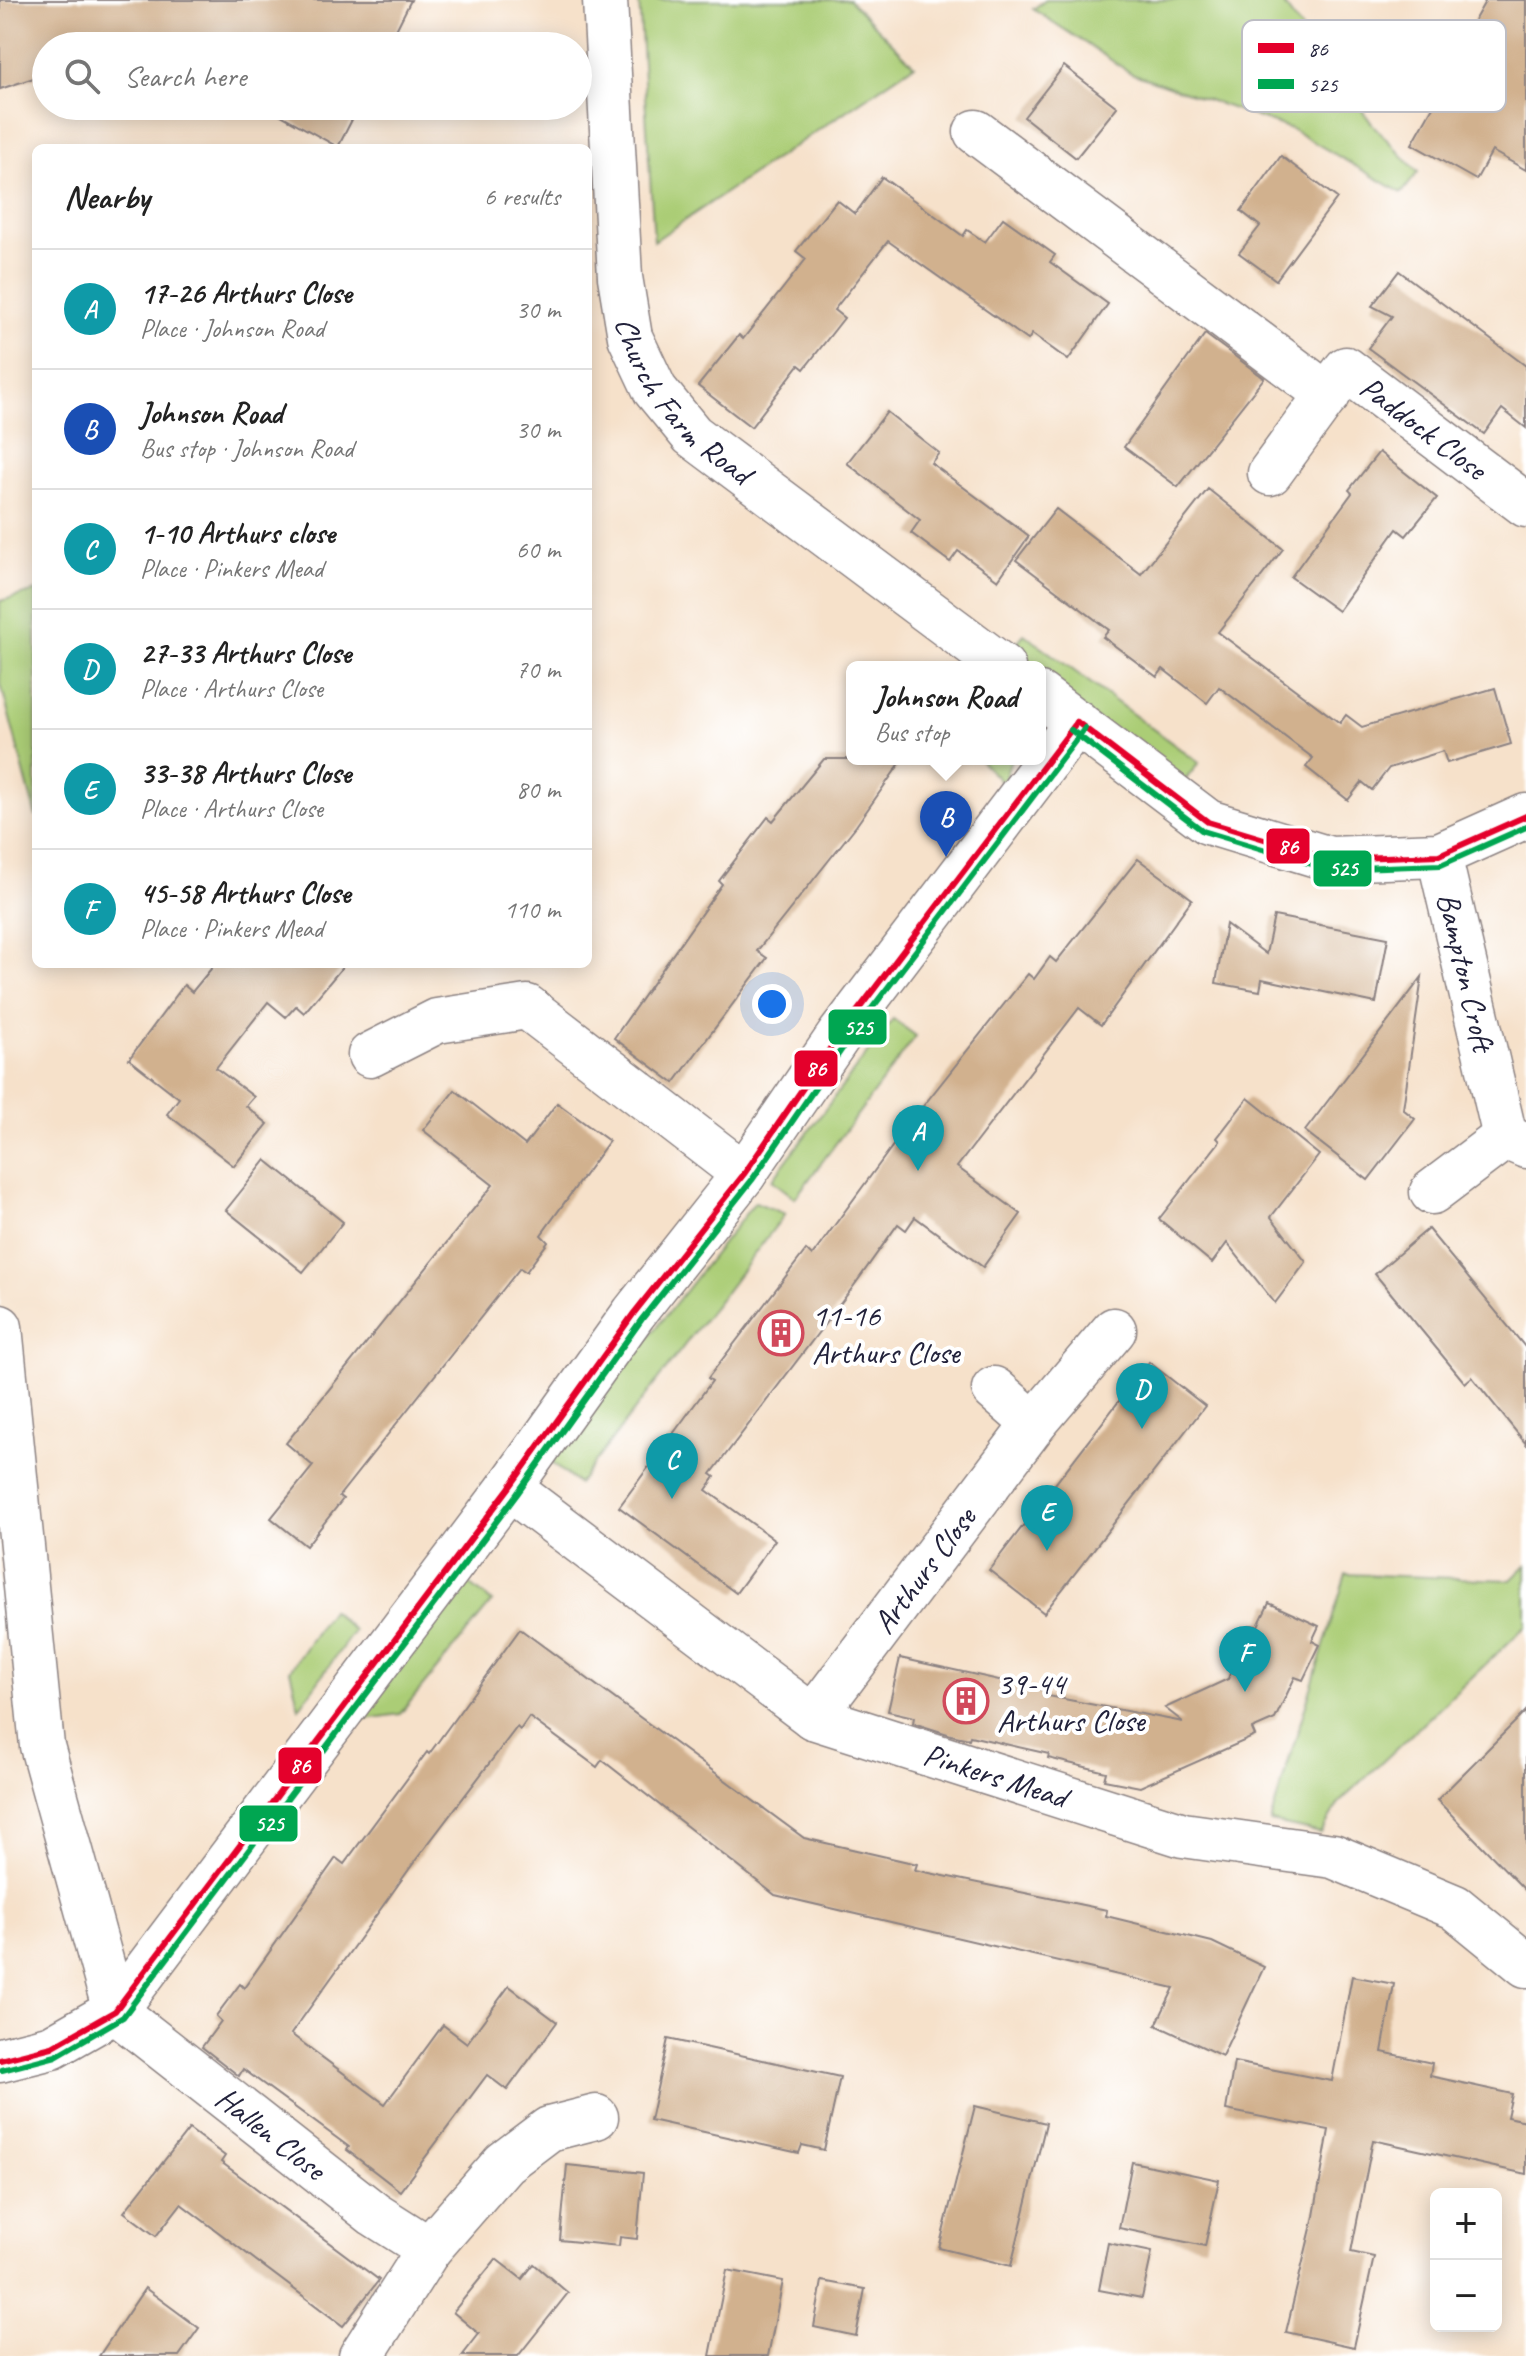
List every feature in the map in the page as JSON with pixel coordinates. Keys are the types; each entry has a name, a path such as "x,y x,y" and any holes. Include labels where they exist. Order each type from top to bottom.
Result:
{"street":[{"name":"Church Farm Road","path":"605,0 620,277 630,337 655,390 692,435 995,661"},
{"path":"976,132 1328,395"},
{"name":"Paddock Close","path":"1270,473 1346,369 1526,505"},
{"path":"1046,699 1208,822 1330,859 1439,855 1526,816"},
{"path":"1046,763 1077,722"},
{"path":"0,2060 52,2047 115,2011 509,1488 634,1313 744,1174 840,1034 1044,765"},
{"name":"Bampton Croft","path":"1432,1192 1516,1142 1439,855"},
{"path":"370,1055 437,1021 527,1007 744,1174"},
{"path":"0,1327 42,1746 115,2011"},
{"name":"Arthurs Close","path":"813,1717 1034,1424 1114,1330"},
{"path":"994,1389 1034,1424"},
{"name":"Pinkers Mead","path":"509,1488 813,1717 1183,1835 1333,1856 1455,1907 1526,1965"},
{"name":"Hallen Close","path":"115,2011 374,2214 429,2249"},
{"path":"361,2356 429,2249 504,2163 549,2129 596,2117"}],"green space":[{"path":"639,0 849,0 914,65 654,241"},
{"path":"1046,0 1280,0 1295,20 1242,20 1242,112 1131,73 1033,9"},
{"path":"1242,112 1364,112 1418,172 1402,193 1291,129"},
{"path":"32,592 32,802 0,681 0,601"},
{"path":"1024,634 1199,763 1182,784 1046,682 1046,661 1019,661 1008,653"},
{"path":"985,765 1009,765 1003,784"},
{"path":"893,1019 916,1036 795,1198 772,1180"},
{"path":"755,1202 785,1214 578,1484 551,1462"},
{"path":"1526,1565 1526,1626 1339,1803 1321,1833 1270,1822 1346,1574 1511,1580"},
{"path":"465,1580 492,1602 400,1714 360,1720"},
{"path":"331,1610 354,1631 299,1708 290,1670"}],"building":[{"path":"0,0 411,0 395,32 32,32 32,79 0,89"},
{"path":"1486,0 1526,0 1526,170 1492,151 1476,180 1412,144 1430,112 1506,112 1506,20 1475,20"},
{"path":"1064,66 1117,107 1076,158 1024,117"},
{"path":"290,120 352,120 340,144 333,144"},
{"path":"1281,156 1337,198 1276,280 1239,253 1260,226 1241,211"},
{"path":"882,177 963,236 967,230 985,242 1003,218 1055,255 1050,262 1108,304 1068,360 1032,334 1028,340 888,241 834,310 844,318 804,369 799,365 751,427 698,386 739,335 743,339 806,259 796,251 837,200 855,214"},
{"path":"1399,271 1526,366 1526,428 1502,409 1484,434 1368,348 1392,316 1372,306"},
{"path":"1205,334 1264,378 1178,487 1124,447"},
{"path":"887,412 939,453 931,463 1029,536 998,580 958,551 950,562 911,533 920,520 847,463"},
{"path":"1379,452 1437,498 1406,536 1397,529 1338,611 1291,577 1352,493 1349,490"},
{"path":"1208,489 1283,549 1218,632 1340,723 1346,715 1362,727 1495,688 1511,744 1447,763 1443,751 1389,768 1372,790 1362,782 1348,800 1306,767 1313,758 1219,687 1207,703 1163,669 1157,677 1103,637 1109,630 1016,560 1056,509 1141,574"},
{"path":"824,759 846,759 846,765 899,765 856,826 757,951 767,958 674,1083 614,1038 722,884 719,881 768,817 773,821"},
{"path":"1138,859 1192,899 1101,1025 1079,1008 957,1167 1021,1214 983,1267 915,1217 906,1230 898,1224 711,1474 715,1477 706,1490 775,1540 736,1593 619,1507 712,1381 708,1378 806,1250 812,1256 905,1129 1028,974 1034,979 1050,957 1056,962"},
{"path":"1274,916 1388,938 1376,1003 1262,979 1260,991 1216,983 1226,924 1266,954"},
{"path":"212,968 342,968 304,1013 296,1006 286,1017 268,1002 216,1068 254,1097 246,1106 268,1124 234,1166 167,1114 179,1098 129,1059 184,985 192,992"},
{"path":"1422,977 1403,1109 1415,1119 1368,1180 1305,1131"},
{"path":"455,1090 525,1145 557,1103 609,1141 541,1235 548,1242 526,1272 520,1268 339,1496 343,1499 306,1546 271,1518 313,1466 286,1443 493,1185 423,1130"},
{"path":"1248,1098 1319,1155 1271,1217 1306,1262 1275,1303 1227,1243 1212,1263 1159,1219 1220,1141 1217,1138"},
{"path":"266,1160 343,1222 303,1272 226,1210"},
{"path":"1428,1229 1526,1348 1526,1444 1472,1377 1465,1383 1375,1274"},
{"path":"1149,1362 1205,1406 1044,1613 989,1570"},
{"path":"1269,1603 1319,1626 1312,1641 1320,1645 1303,1680 1295,1677 1275,1719 1252,1729 1255,1736 1140,1787 1104,1780 1106,1772 1048,1758 1049,1754 970,1736 969,1739 951,1735 913,1723 914,1717 888,1711 900,1658 1044,1690 1043,1695 1183,1722 1165,1708 1228,1679 1250,1625 1258,1626"},
{"path":"520,1629 804,1838 917,1864 915,1870 1107,1910 1106,1916 1212,1942 1264,1967 1222,2056 1156,2025 1174,1988 775,1895 602,1760 597,1767 529,1717 520,1730 517,1727 415,1861 291,2034 385,2104 443,2025 467,2043 509,1986 557,2022 507,2090 487,2075 400,2191 347,2150 349,2147 243,2069 239,2076 202,2047 221,2021 216,2016 240,1984 244,1988 336,1858 344,1864"},
{"path":"1526,1711 1526,1891 1437,1800"},
{"path":"1352,1976 1394,1984 1382,2052 1432,2063 1430,2076 1512,2094 1507,2117 1526,2121 1526,2174 1373,2140 1351,2252 1374,2257 1354,2347 1286,2332 1314,2216 1329,2130 1226,2110 1234,2062 1332,2081"},
{"path":"668,2039 840,2077 824,2150 802,2145 799,2153 650,2120"},
{"path":"975,2106 1046,2123 1011,2266 939,2248"},
{"path":"189,2129 225,2156 221,2162 379,2280 343,2326 181,2204 156,2236 124,2212"},
{"path":"1132,2162 1219,2180 1205,2246 1119,2228"},
{"path":"567,2165 643,2173 637,2239 620,2237 619,2246 560,2240"},
{"path":"1108,2243 1152,2252 1142,2298 1099,2290"},
{"path":"496,2259 522,2279 534,2264 568,2293 518,2356 462,2356 479,2334 453,2312"},
{"path":"727,2270 783,2281 768,2356 710,2356"},
{"path":"822,2281 865,2289 856,2336 814,2327"},
{"path":"145,2288 199,2328 179,2356 99,2356"}],"transit line":[{"name":"86","path":"1077,722 1208,822 1330,859 1439,855 1526,816"},
{"name":"86","path":"1046,763 1077,722"},
{"name":"525","path":"2,2070 56,2056 123,2017 517,1494 642,1319 752,1180 848,1040 1085,728"},
{"name":"525","path":"1071,730 1203,831 1328,869 1441,865 1526,827"},
{"name":"86","path":"0,2060 52,2047 115,2011 509,1488 634,1313 744,1174 840,1034 1044,765"}],"place":[{"name":"Johnson Road","path":"946,857"},
{"name":"17-26 Arthurs Close","path":"918,1171"},
{"name":"11-16 Arthurs Close","path":"781,1333"},
{"name":"27-33 Arthurs Close","path":"1142,1429"},
{"name":"1-10 Arthurs close","path":"672,1499"},
{"name":"33-38 Arthurs Close","path":"1047,1551"},
{"name":"45-58 Arthurs Close","path":"1245,1692"},
{"name":"39-44 Arthurs Close","path":"966,1701"}]}
